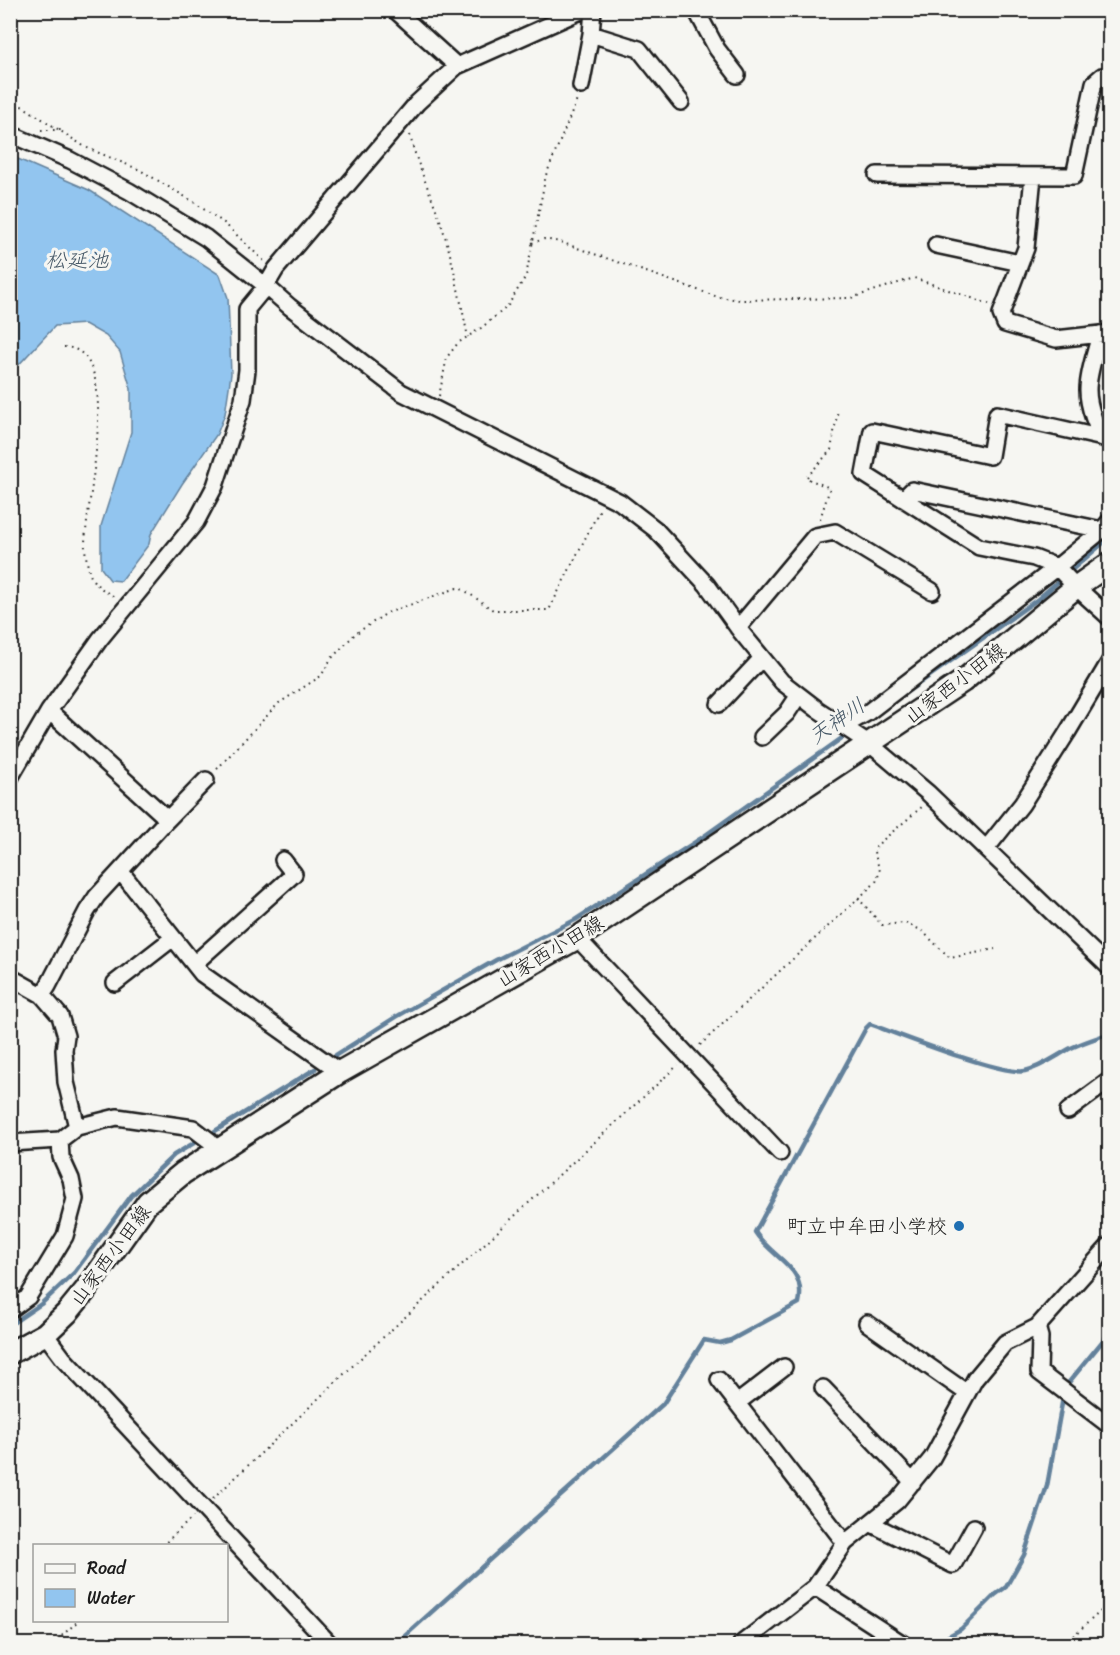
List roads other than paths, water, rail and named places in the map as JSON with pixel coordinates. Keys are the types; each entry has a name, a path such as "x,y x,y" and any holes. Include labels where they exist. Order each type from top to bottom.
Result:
{"main road":[{"name":"山家西小田線","path":"15,1346 45,1334 67,1313 148,1202 183,1173 340,1072 577,938 963,681 1076,587 1110,563"}],"street":[{"path":"395,10 457,66"},
{"path":"10,778 49,711 100,639 196,522 215,486 243,400 247,309 266,286 276,269 405,116 457,66 583,10"},
{"path":"581,86 593,10"},
{"path":"696,10 717,49 737,75"},
{"path":"591,34 639,49 681,102"},
{"path":"877,175 1074,176 1094,83 1102,76 1110,77"},
{"path":"10,134 70,160 129,190 206,238 290,307 401,392 620,502 655,529 707,585 782,682 870,744 928,793 1110,968"},
{"path":"1032,176 1026,248 1001,314 1005,324 1056,339 1105,334 1088,391 1095,425 1106,440"},
{"path":"936,245 1020,263"},
{"path":"1106,440 997,414 990,456 872,431 864,474 979,547 1034,558 1057,567 1110,618"},
{"path":"903,499 912,490 1106,525"},
{"path":"844,726 876,706 1057,567 1106,525"},
{"path":"738,628 815,536 835,532 932,591"},
{"path":"719,704 762,658"},
{"path":"986,849 1028,795 1110,661"},
{"path":"762,737 787,714 799,695"},
{"path":"49,711 162,814 166,821"},
{"path":"42,995 98,896 206,780"},
{"path":"194,964 294,874 283,860"},
{"path":"121,872 202,974 340,1072"},
{"path":"115,983 173,938"},
{"path":"577,938 780,1153"},
{"path":"10,978 42,995 60,1016 66,1036 64,1050 66,1082 77,1127"},
{"path":"1068,1112 1110,1080"},
{"path":"10,1143 60,1140 77,1127 117,1118 193,1128 210,1141 217,1150"},
{"path":"10,1310 28,1297 65,1236 75,1199 71,1179 61,1157 60,1140"},
{"path":"745,1643 815,1587 845,1543 897,1501 932,1458 975,1378 1005,1343 1037,1328 1110,1245"},
{"path":"867,1323 967,1393"},
{"path":"1037,1328 1040,1337 1039,1372 1110,1426"},
{"path":"45,1334 63,1358 330,1644"},
{"path":"737,1403 784,1367"},
{"path":"719,1380 845,1543"},
{"path":"823,1388 913,1482"},
{"path":"870,1523 953,1565 974,1527"},
{"path":"815,1587 903,1644"}],"water":[{"name":"松延池","path":"11,156 89,190 220,275 228,298 231,374 225,414 217,434 151,534 149,544 121,581 110,580 101,568 101,526 131,432 131,389 120,352 106,336 85,324 55,326 11,373"}],"waterway":[{"name":"天神川","path":"900,697 1038,599 1110,537"},
{"name":"天神川","path":"336,1055 396,1017 496,960 575,920 700,839 863,723"},
{"path":"396,1644 663,1404 704,1340 720,1343 731,1340 799,1303 800,1290 793,1271 755,1232 870,1024 973,1061 1013,1071 1031,1069 1076,1046 1110,1033"},
{"path":"215,1131 315,1069"},
{"path":"10,1325 41,1304 74,1273 131,1196 174,1155 194,1143"},
{"path":"935,1644 961,1629 1006,1587 1024,1555 1047,1486 1065,1387 1110,1332"}],"place":[{"name":"町立中牟田小学校","path":"959,1226"}]}
